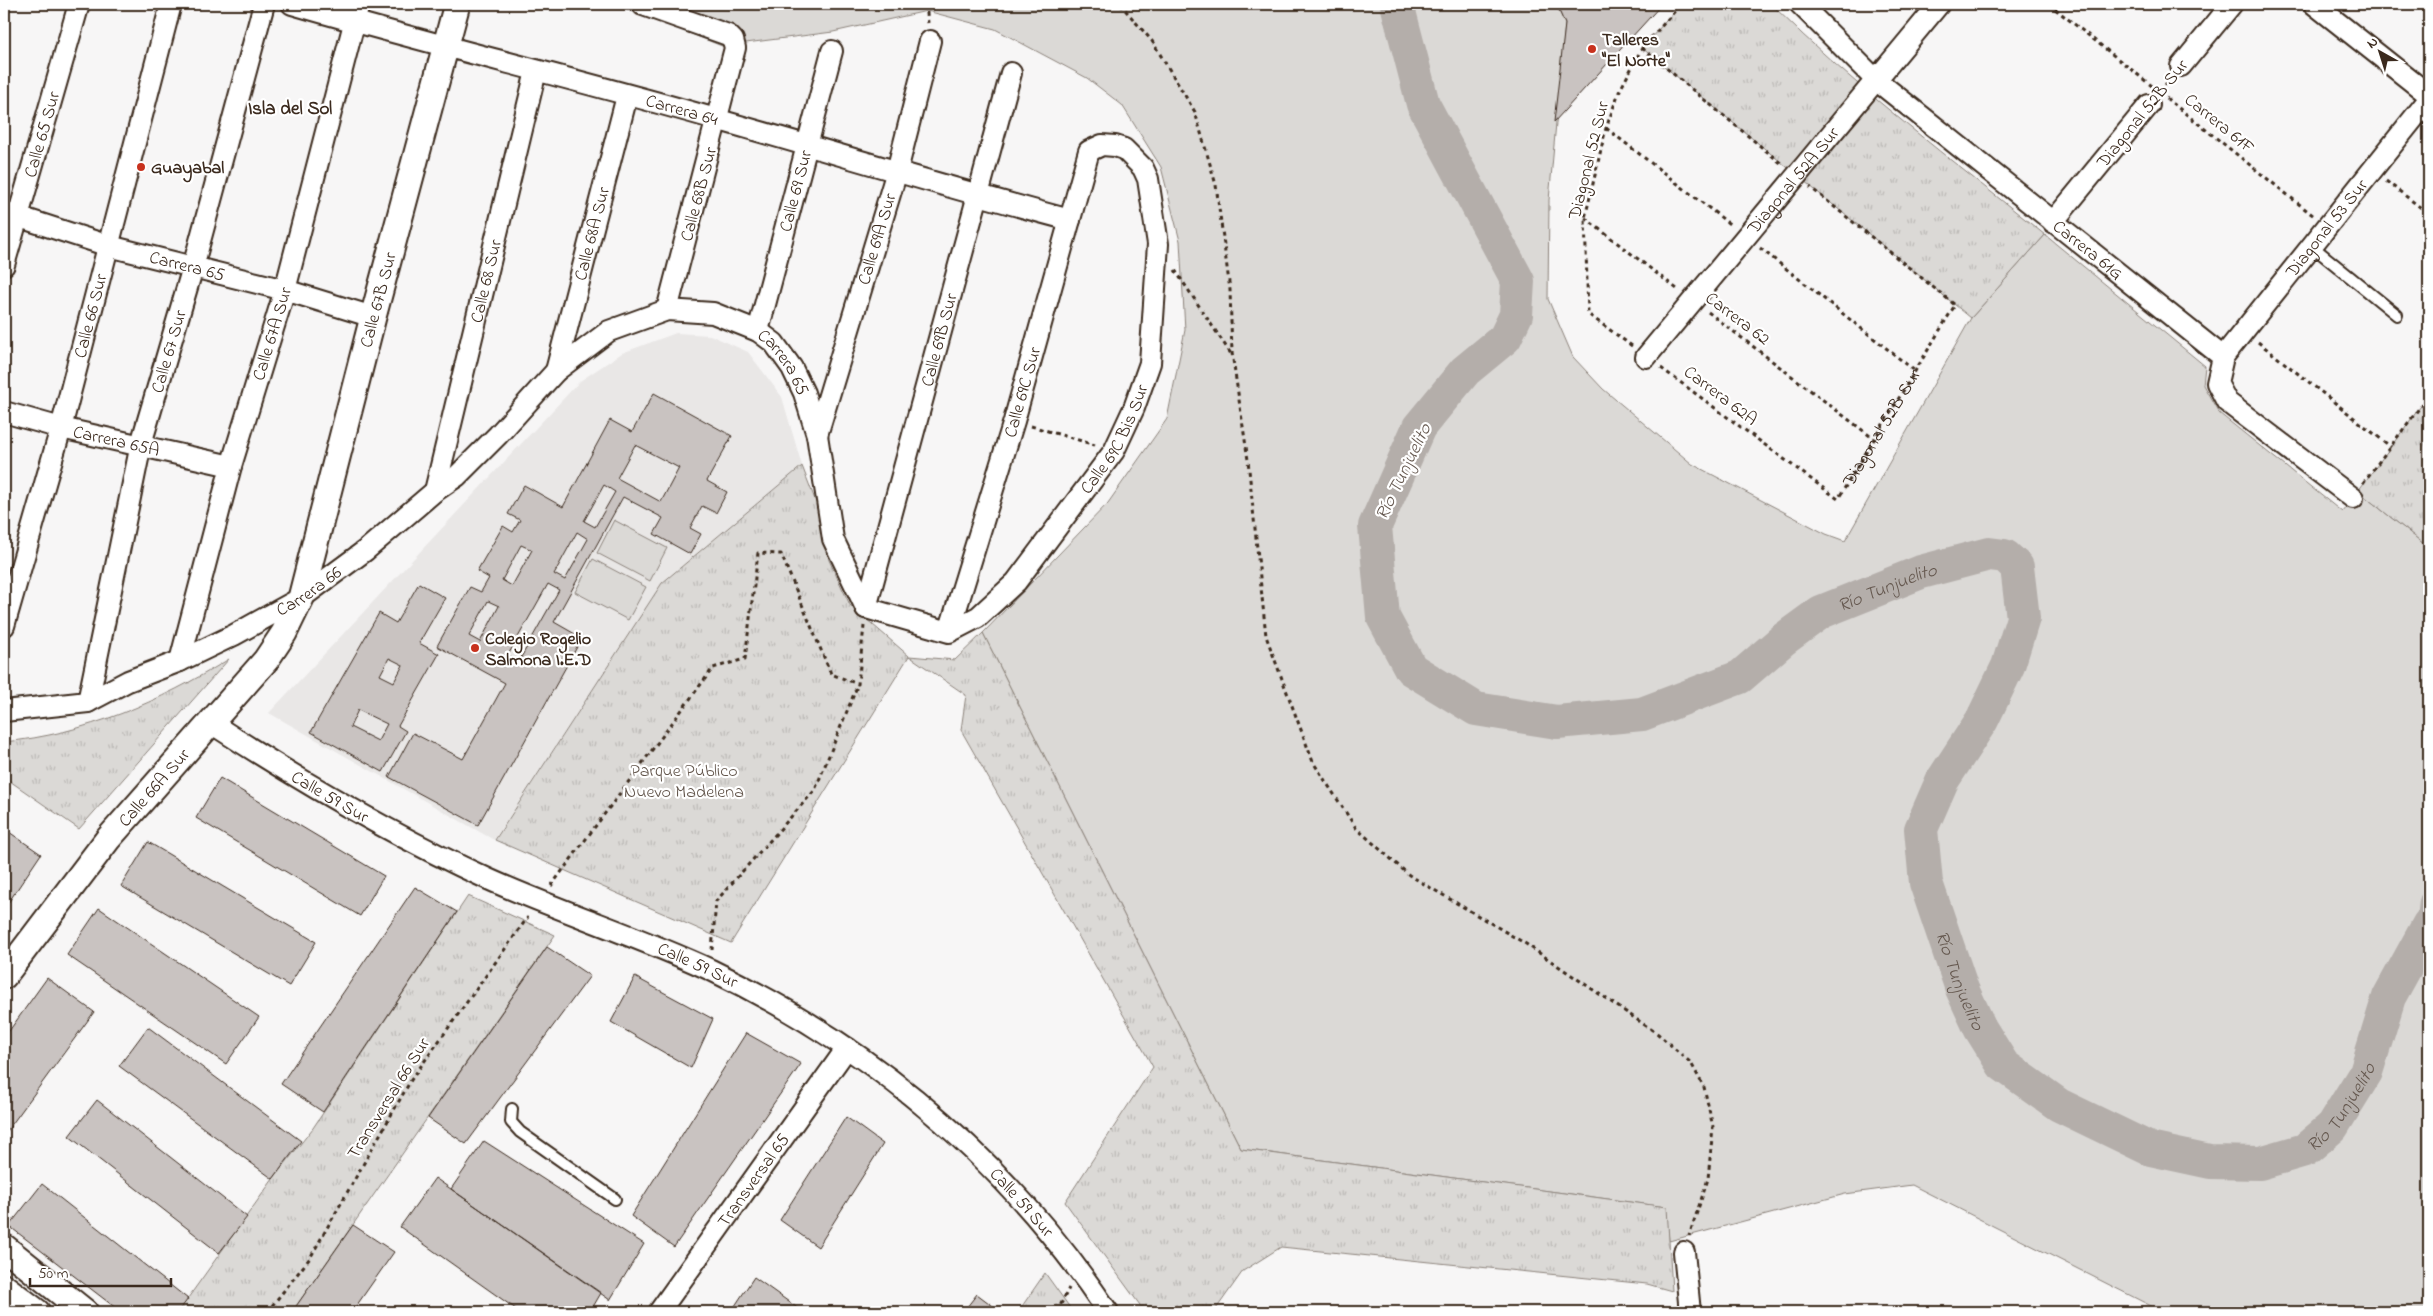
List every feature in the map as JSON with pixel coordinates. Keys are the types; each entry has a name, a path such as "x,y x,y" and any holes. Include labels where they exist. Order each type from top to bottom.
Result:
{"street":[{"name":"Calle 65 Sur","path":"4,265 10,214 79,4"},
{"name":"Calle 66 Sur","path":"4,626 61,428 171,4"},
{"name":"Calle 67 Sur","path":"88,702 141,444 193,267 264,4"},
{"name":"Carrera 64","path":"292,4 357,13 446,47 718,119 980,196 1070,220"},
{"name":"Calle 67B Sur","path":"301,598 373,317 457,4"},
{"name":"Carrera 61G","path":"1800,4 1876,80 2223,357"},
{"name":"Diagonal 52A Sur","path":"1646,357 1939,4"},
{"name":"Diagonal 52B Sur","path":"2181,66 2232,4"},
{"path":"2314,4 2429,95"},
{"name":"Calle 68B Sur","path":"642,5 728,35 733,40 735,48 667,310"},
{"name":"Calle 67A Sur","path":"180,661 231,466 285,290 357,13"},
{"name":"Calle 69A Sur","path":"817,435 897,171 930,41"},
{"name":"Calle 69 Sur","path":"758,332 832,51"},
{"name":"Calle 68 Sur","path":"435,491 536,71"},
{"name":"Calle 69B Sur","path":"866,608 980,196 1011,74"},
{"name":"Calle 68A Sur","path":"556,371 627,96"},
{"name":"Diagonal 52B Sur","path":"2054,222 2154,99"},
{"name":"Diagonal 53 Sur","path":"2223,357 2429,99"},
{"name":"Calle 69C Bis Sur","path":"949,632 978,617 1016,582 1114,451 1134,408 1150,363 1158,244 1148,179 1143,168 1124,149 1102,145 1089,151"},
{"name":"Calle 69C Sur","path":"949,632 1014,421 1089,151"},
{"name":"Carrera 65","path":"10,214 109,246 285,290 373,317"},
{"name":"Carrera 65","path":"556,371 609,331 667,310 713,313 758,332 774,343 792,368 804,393 817,435 834,539 866,608"},
{"path":"2223,357 2217,383 2227,402 2353,498"},
{"name":"Carrera 66","path":"4,711 88,702 128,681 180,661 234,635 301,598 366,550 435,491 457,476 498,435 556,371"},
{"name":"Carrera 65A","path":"4,412 61,428 141,444 231,466"},
{"name":"Calle 66A Sur","path":"4,976 108,839 211,723 275,646 301,598"},
{"path":"866,608 949,632"},
{"name":"Calle 59 Sur","path":"211,723 348,807 437,854 539,901 604,925 710,970 806,1021 875,1067 966,1141 998,1173 1068,1255 1108,1312"},
{"name":"Transversal 65","path":"659,1312 847,1048"},
{"path":"4,1247 85,1312"},
{"path":"1684,1252 1690,1312"},
{"path":"4,1287 37,1312"}],"lane":[{"path":"2312,246 2397,315"},
{"path":"512,1109 511,1122 520,1132 615,1199"}],"path":[{"path":"1120,4 1152,41 1195,112 1216,185 1230,290 1233,357 1247,450 1266,636 1313,762 1356,828 1408,875 1526,944 1658,1034 1691,1063 1704,1087 1713,1127 1708,1179 1684,1252"},
{"name":"Diagonal 52 Sur","path":"1588,314 1585,218 1606,128 1619,92 1642,48 1681,4"},
{"name":"Carrera 61F","path":"2049,4 2154,99 2327,226"},
{"name":"Diagonal 52B Sur","path":"2154,99 2181,66"},
{"path":"2372,170 2429,214"},
{"name":"Carrera 62","path":"1585,218 1874,440"},
{"path":"1158,244 1233,357"},
{"name":"Diagonal 52B Sur","path":"1838,499 1955,305"},
{"name":"Carrera 62A","path":"1588,314 1838,499"},
{"path":"2244,331 2391,447"},
{"path":"2353,498 2429,395"},
{"path":"1014,421 1114,451"},
{"name":"Transversal 66 Sur","path":"267,1312 310,1258 411,1080 539,901 713,668 745,659 758,552 781,554 831,674 858,684"},
{"path":"710,970 716,901 815,790 858,684 866,608"}],"shaded area":[{"name":"Colegio Rogelio Salmona I.E.D","path":"676,333 710,335 748,352 782,397 802,466 662,583 494,840 269,713 580,381 622,353"}],"green space":[{"path":"615,4 1556,4 1565,24 1549,200 1548,299 1573,357 1603,389 1692,464 1826,534 1845,541 1971,318 2045,235 2205,366 2203,385 2219,413 2342,512 2358,491 2429,548 2429,1312 2163,1312 1912,1185 1845,1194 1669,1241 1666,1207 1241,1149 983,633 1108,503 1167,419 1185,330 1180,241 1161,167 1122,105 1087,78 995,29 927,11 833,32 722,46"},
{"path":"1681,4 1771,4 1870,94 2045,235 1971,318 1642,48"},
{"path":"2429,395 2429,548 2358,491"},
{"name":"Parque Público Nuevo Madelena","path":"802,466 819,510 829,560 850,605 909,656 731,943 495,840 662,583"},
{"path":"614,520 667,548 650,581 597,553"},
{"path":"593,559 646,587 628,620 575,592"},
{"path":"983,633 1241,1149 1667,1207 1672,1291 1647,1284 1281,1247 1243,1271 1214,1312 1145,1312 1065,1202 1153,1067 961,730 966,695 909,656 955,660"},
{"path":"229,659 79,829 4,777 4,742 64,732 121,714 176,689"},
{"path":"468,896 555,935 292,1312 178,1312 273,1179 313,1128"},
{"path":"1045,1273 1073,1312 1018,1312"}],"building":[{"name":"Talleres \"El Norte\"","path":"1556,4 1662,4 1554,122 1565,24"},
{"path":"654,393 732,436 707,481 727,492 716,513 702,506 690,528 701,534 690,554 654,534 663,518 623,497 554,622 582,638 478,825 389,777 413,733 463,759 505,683 437,646 470,587 481,592 489,578 477,571 503,526 513,532 520,520 508,514 524,485 563,507 610,420 632,432","holes":["635,445 679,468 661,502 617,478","604,485 615,492 595,527 584,521","577,532 588,539 565,580 554,574","521,545 532,550 512,586 502,580","548,584 559,590 519,661 508,655","488,601 499,606 480,642 469,636"]},
{"path":"419,583 445,598 419,643 439,654 398,726 406,731 383,772 311,732 379,613 396,623","holes":["389,658 403,665 394,682 380,675","358,710 387,724 378,741 350,727"]},
{"path":"220,778 384,876 360,916 196,818"},
{"path":"9,832 41,854 4,909 4,840"},
{"path":"148,842 316,942 289,986 121,886"},
{"path":"415,887 457,912 323,1112 281,1084"},
{"path":"99,908 259,1017 226,1064 67,955"},
{"path":"547,947 590,976 466,1144 428,1118"},
{"path":"635,977 713,1019 691,1068 611,1022"},
{"path":"47,978 94,1012 4,1135 4,1038"},
{"path":"148,1027 301,1141 273,1179 119,1066"},
{"path":"746,1033 801,1064 674,1247 631,1216"},
{"path":"97,1100 247,1217 219,1253 69,1136"},
{"path":"846,1117 883,1144 818,1247 780,1220"},
{"path":"484,1141 644,1244 610,1300 451,1189"},
{"path":"435,1178 601,1293 590,1312 520,1312 400,1227"},
{"path":"42,1184 188,1299 178,1312 121,1312 9,1226"},
{"path":"353,1225 394,1252 352,1312 292,1312"},
{"path":"754,1277 803,1312 731,1312"},
{"path":"977,1294 1001,1312 963,1312"}],"waterway":[{"name":"Río Tunjuelito","path":"1397,4 1423,104 1518,281 1516,315 1505,338 1465,371 1419,427 1375,526 1383,617 1411,669 1476,709 1557,722 1642,714 1740,677 1784,639 1821,612 1921,572 1989,554 2005,556 2017,567 2023,618 2008,666 1982,720 1942,781 1921,829 1926,883 1962,989 1980,1028 2003,1065 2059,1105 2150,1149 2210,1162 2260,1163 2305,1150 2332,1127 2366,1072 2389,997 2429,924"},
{"path":"2426,928 2429,901"}],"place":[{"name":"Talleres \"El Norte\"","path":"1592,49"},
{"name":"Guayabal","path":"141,167"},
{"name":"Colegio Rogelio Salmona I.E.D","path":"475,648"}],"district":[{"name":"Isla del Sol","path":"290,107"}]}
